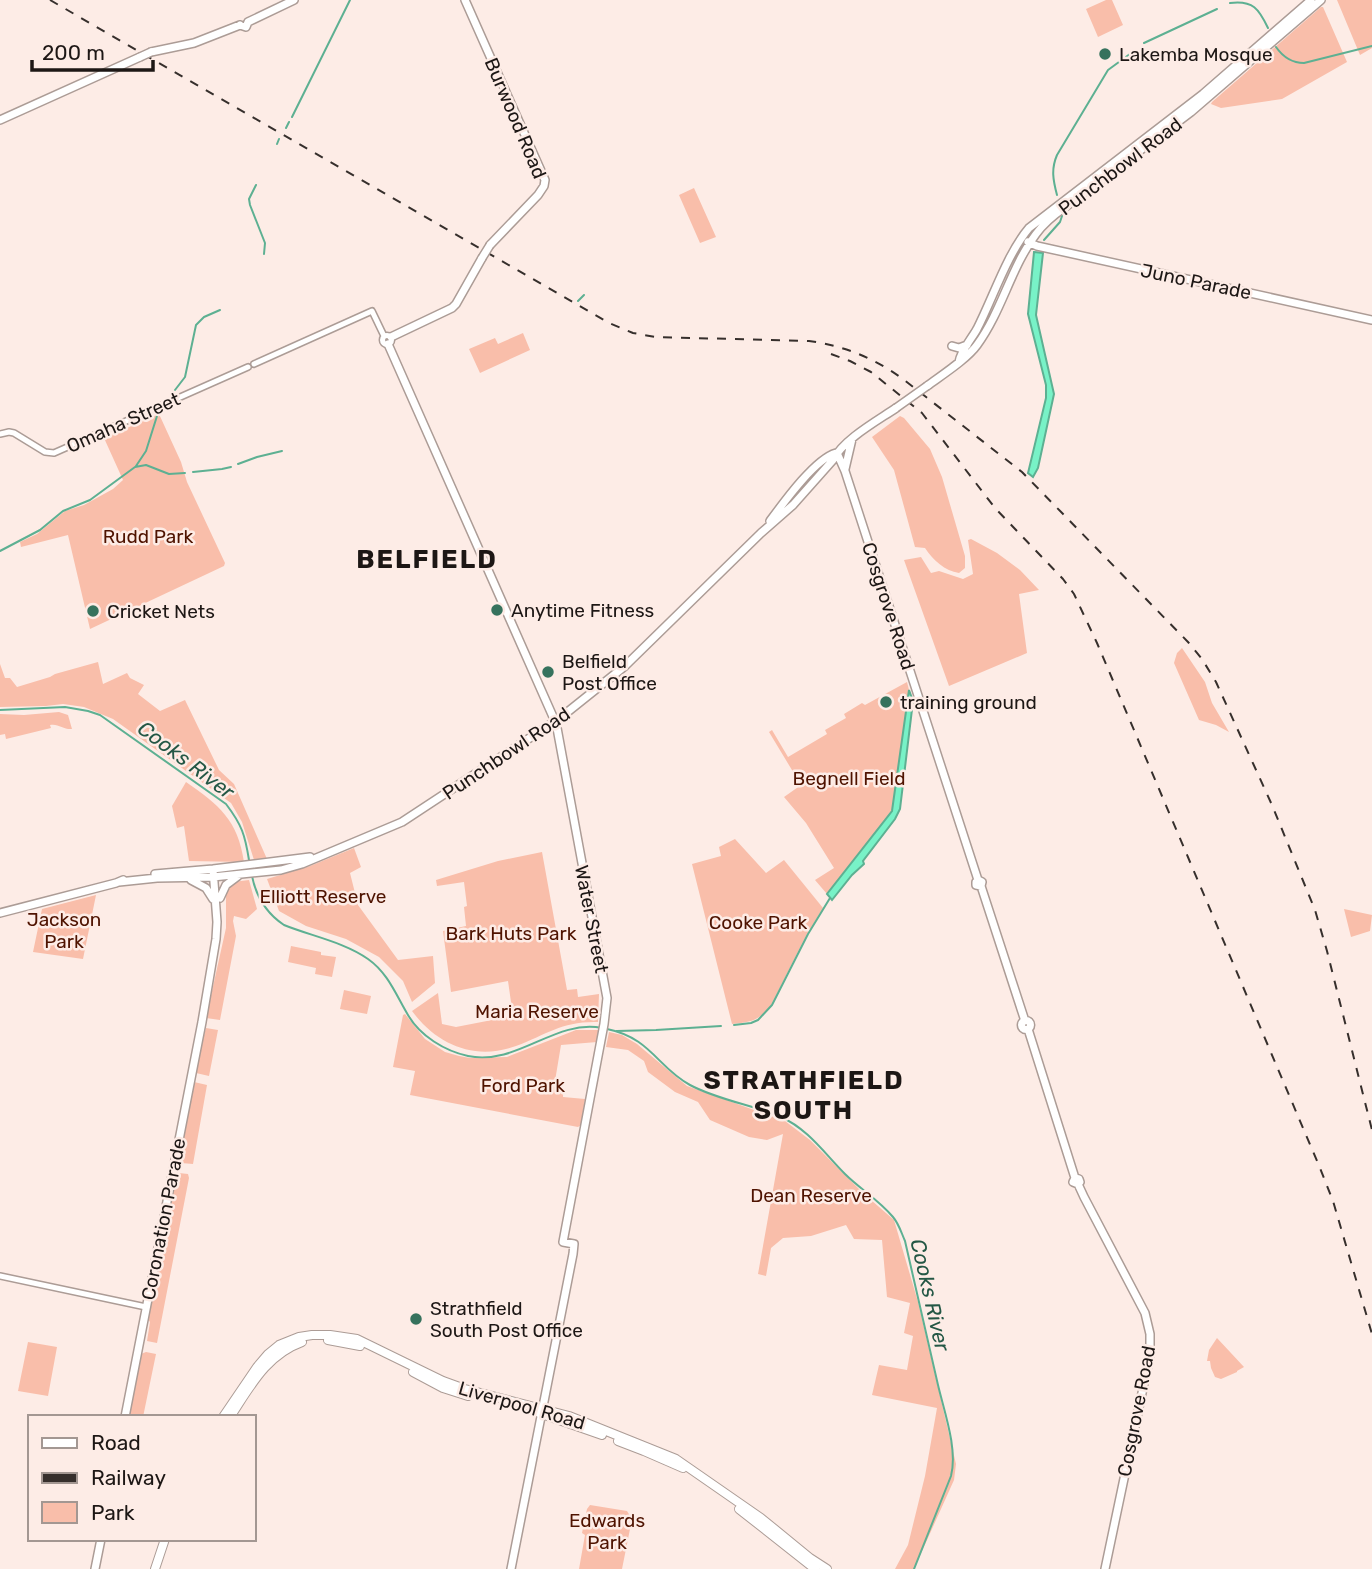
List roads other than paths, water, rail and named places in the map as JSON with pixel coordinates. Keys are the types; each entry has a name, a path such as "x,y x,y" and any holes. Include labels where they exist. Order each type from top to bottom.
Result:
{"highway":[{"name":"Liverpool Road","path":"224,1415 268,1354 283,1343 312,1335 357,1339 443,1381 542,1411 678,1465 799,1554 815,1569"},
{"name":"Liverpool Road","path":"231,1415 272,1359 285,1349 315,1340 356,1345 443,1388 542,1411"},
{"path":"153,1569 159,1541"},
{"path":"153,1569 164,1541"},
{"name":"Liverpool Road","path":"799,1554 827,1569"}],"main road":[{"path":"0,120 151,52 194,43 244,24 294,0"},
{"name":"Burwood Road","path":"388,339 452,308 490,245 544,186 545,180 465,0"},
{"name":"Punchbowl Road","path":"959,362 960,355 968,345 1023,237 1037,221 1203,94 1311,0"},
{"name":"Punchbowl Road","path":"217,873 256,873 293,867 398,824 555,721 625,666 793,505 837,453 855,437 969,356 982,338 1030,243 1041,228 1197,107 1321,0"},
{"path":"0,127 6,120 30,106"},
{"name":"Juno Parade","path":"1023,237 1030,243 1372,320"},
{"path":"388,339 555,721"},
{"path":"952,346 959,348 968,345"},
{"path":"845,471 855,437"},
{"name":"Cosgrove Road","path":"837,453 1077,1181 1145,1313 1150,1334 1150,1355 1105,1569"},
{"name":"Water Street","path":"542,1411 574,1244 563,1242 607,1005 555,721"},
{"name":"Punchbowl Road","path":"244,871 255,864 321,855"},
{"path":"183,878 206,888 218,902 226,885 244,871"},
{"path":"0,913 119,882 217,873"},
{"path":"119,882 145,874 217,873"},
{"name":"Coronation Parade","path":"125,1415 216,939 217,873"},
{"path":"511,1569 542,1411"},
{"path":"95,1569 101,1541"}],"street":[{"name":"Omaha Street","path":"0,434 14,433 52,454 372,311 388,339"},
{"path":"0,1276 146,1307"}],"waterway":[{"path":"292,117 350,0"},
{"path":"1230,3 1238,2 1254,7 1268,28"},
{"path":"1144,43 1217,9"},
{"path":"1276,47 1288,59 1304,63 1372,46"},
{"path":"1057,195 1053,175 1057,155 1108,70 1134,51"},
{"path":"286,128 289,122"},
{"path":"277,144 279,139"},
{"path":"256,185 249,199 265,243 264,254"},
{"path":"1044,240 1062,216"},
{"path":"578,301 584,295"},
{"path":"175,390 185,377 196,325 204,317 220,310"},
{"path":"136,466 146,451 157,416"},
{"path":"238,464 282,451"},
{"path":"0,551 40,530 63,511 90,500 135,467 146,465 169,474 185,473"},
{"path":"193,472 231,467"},
{"name":"Cooks River","path":"0,710 65,707 100,715 226,804 242,831 249,860"},
{"name":"Cooks River","path":"252,876 256,890 272,915 284,925 349,948 368,959 386,978 419,1030 434,1042 451,1050 468,1056 503,1055 568,1030 602,1028"},
{"path":"734,1025 758,1020 772,1005 808,934 830,898"},
{"path":"617,1031 721,1026"},
{"name":"Cooks River","path":"607,1029 634,1039 690,1085 791,1122 808,1135 897,1222 905,1241 953,1454 951,1476 914,1569"}],"railway":[{"path":"50,0 609,323 633,333 655,337 809,341 847,350 870,359 903,379 1022,472 1188,642 1216,682 1272,805 1315,910 1372,1130"},
{"path":"831,354 871,372 922,413 995,508 1074,594 1320,1168 1333,1201 1372,1334"}],"place":[{"name":"Lakemba Mosque","path":"1105,54"},
{"name":"Anytime Fitness","path":"497,610"},
{"name":"Cricket Nets","path":"93,611"},
{"name":"Belfield Post Office","path":"548,672"},
{"name":"training ground","path":"886,702"},
{"name":"Strathfield South Post Office","path":"416,1319"}],"district":[{"name":"BELFIELD","path":"427,559"},
{"name":"STRATHFIELD SOUTH","path":"804,1095"}],"park label":[{"name":"Rudd Park","path":"148,536"},
{"name":"Begnell Field","path":"849,778"},
{"name":"Elliott Reserve","path":"323,896"},
{"name":"Cooke Park","path":"758,922"},
{"name":"Jackson Park","path":"64,930"},
{"name":"Bark Huts Park","path":"511,933"},
{"name":"Maria Reserve","path":"537,1011"},
{"name":"Ford Park","path":"523,1085"},
{"name":"Dean Reserve","path":"811,1195"},
{"name":"Edwards Park","path":"607,1531"}]}
